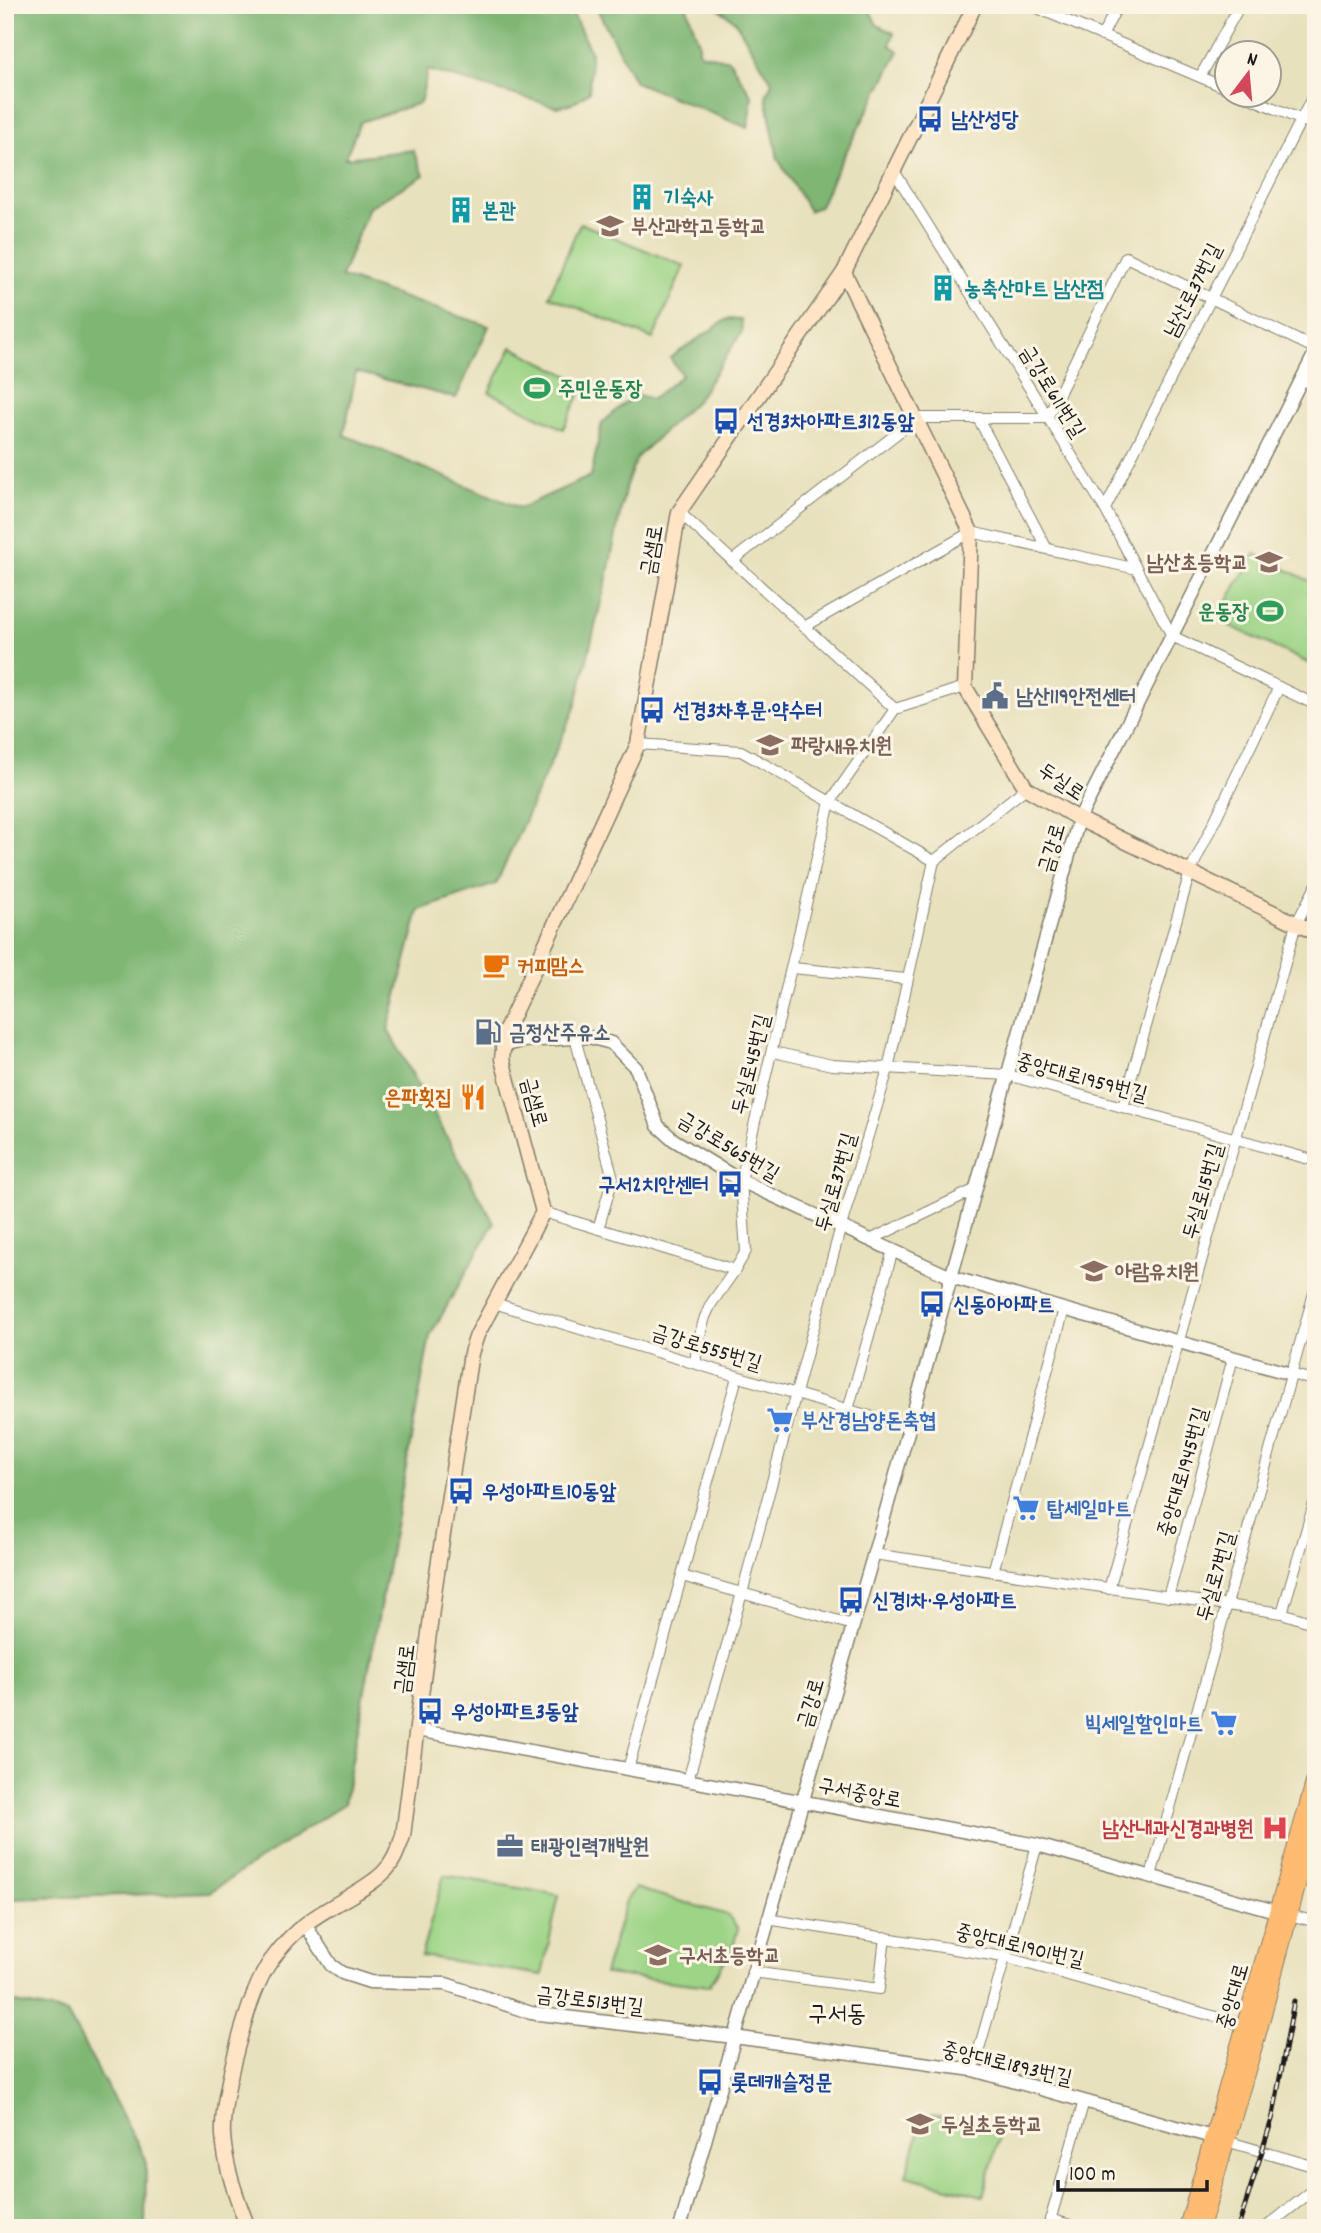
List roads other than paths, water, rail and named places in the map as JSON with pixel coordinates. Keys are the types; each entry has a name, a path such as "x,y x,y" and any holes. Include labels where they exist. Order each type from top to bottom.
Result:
{"main road":[{"name":"금샘로","path":"248,2228 226,2161 223,2134 227,2091 240,2038 257,1987 270,1962 305,1924 382,1874 391,1864 403,1836 435,1586 468,1369 477,1335 542,1212 502,1059 505,1032 638,744 679,512 844,272 975,5"},
{"path":"844,272 971,532 965,687"},
{"name":"두실로","path":"965,687 1026,788 1079,819 1316,933"},
{"name":"중앙대로","path":"1201,2228 1220,2139 1284,1913 1316,1776"},
{"name":"중앙대로","path":"1284,1913 1316,1816"},
{"name":"중앙대로","path":"1186,2228 1220,2139"}],"street":[{"path":"1030,5 1212,82"},
{"path":"1102,36 1118,5"},
{"path":"1200,77 1240,5"},
{"name":"남산로37번길","path":"1105,509 1316,89"},
{"path":"1273,108 1316,126"},
{"name":"금강로611번길","path":"894,171 1105,509 1172,636"},
{"path":"732,561 917,418 1047,418 1126,257 1316,350"},
{"name":"금강로","path":"680,2228 909,1428 1079,819 1316,350"},
{"path":"1304,376 1316,392"},
{"path":"978,418 1047,549"},
{"path":"679,512 895,709 965,687"},
{"path":"804,627 971,532 1137,569"},
{"path":"1172,636 1316,705"},
{"path":"1124,1107 1190,872 1279,687"},
{"name":"두실로45번길","path":"696,1364 696,1348 710,1304 746,1251 741,1181 830,802 895,709"},
{"path":"638,744 741,751 934,861 1026,788"},
{"name":"두실로37번길","path":"688,1780 797,1394 841,1226 888,1069 934,861"},
{"name":"두실로15번길","path":"1109,1589 1297,924 1316,886"},
{"path":"792,968 906,979"},
{"name":"금강로565번길","path":"502,1046 523,1041 589,1037 611,1043 636,1068 658,1126 674,1140 741,1181 951,1276"},
{"path":"575,1038 613,1178 598,1229"},
{"name":"중앙대로1959번길","path":"773,1052 832,1065 1008,1075 1316,1161"},
{"path":"870,1240 976,1189"},
{"path":"542,1212 735,1270"},
{"path":"848,1410 893,1250"},
{"path":"951,1276 1316,1381"},
{"name":"두실로7번길","path":"1151,1876 1316,1286"},
{"name":"금강로555번길","path":"494,1303 909,1428"},
{"path":"993,1572 1064,1309"},
{"name":"중앙대로1945번길","path":"1168,1597 1233,1358"},
{"path":"628,1769 737,1377"},
{"path":"1282,1613 1316,1497"},
{"path":"873,1554 1282,1613 1316,1623"},
{"path":"682,1576 853,1625"},
{"name":"구서중앙로","path":"418,1730 1037,1845 1284,1913"},
{"path":"973,2070 1037,1845"},
{"path":"1284,1913 1316,1922"},
{"name":"중앙대로1901번길","path":"767,1919 1004,1956 1252,2027"},
{"name":"금강로513번길","path":"305,1924 331,1965 342,1973 370,1982 446,1984 531,2013 734,2036"},
{"path":"752,1972 879,1989 885,1937"},
{"name":"중앙대로1893번길","path":"734,2036 973,2070 1220,2139"},
{"path":"1080,2228 1049,2224 1084,2101"},
{"path":"1220,2139 1316,2166"},
{"path":"1265,2228 1316,2188"}],"railway":[{"path":"1238,2228 1273,2116 1294,2001"}],"place":[{"name":"남산성당","path":"930,119"},
{"name":"기숙사","path":"642,197"},
{"name":"본관","path":"461,210"},
{"name":"부산과학고등학교","path":"610,226"},
{"name":"농축산마트 남산점","path":"943,288"},
{"name":"주민운동장","path":"537,388"},
{"name":"선경3차아파트312동앞","path":"726,421"},
{"name":"남산초등학교","path":"1269,562"},
{"name":"운동장","path":"1270,611"},
{"name":"남산119안전센터","path":"995,696"},
{"name":"선경3차후문·약수터","path":"652,710"},
{"name":"파랑새유치원","path":"770,745"},
{"name":"커피맘스","path":"496,965"},
{"name":"금정산주유소","path":"488,1032"},
{"name":"은파횟집","path":"473,1097"},
{"name":"구서2치안센터","path":"730,1184"},
{"name":"아람유치원","path":"1094,1271"},
{"name":"신동아아파트","path":"932,1304"},
{"name":"부산경남양돈축협","path":"780,1420"},
{"name":"우성아파트10동앞","path":"461,1491"},
{"name":"탑세일마트","path":"1026,1508"},
{"name":"신경1차·우성아파트","path":"851,1600"},
{"name":"우성아파트3동앞","path":"430,1711"},
{"name":"빅세일할인마트","path":"1224,1723"},
{"name":"남산내과신경과병원","path":"1275,1828"},
{"name":"태광인력개발원","path":"510,1846"},
{"name":"구서초등학교","path":"658,1955"},
{"name":"롯데캐슬정문","path":"710,2082"},
{"name":"두실초등학교","path":"920,2124"}],"district":[{"name":"구서동","path":"837,2013"}]}
